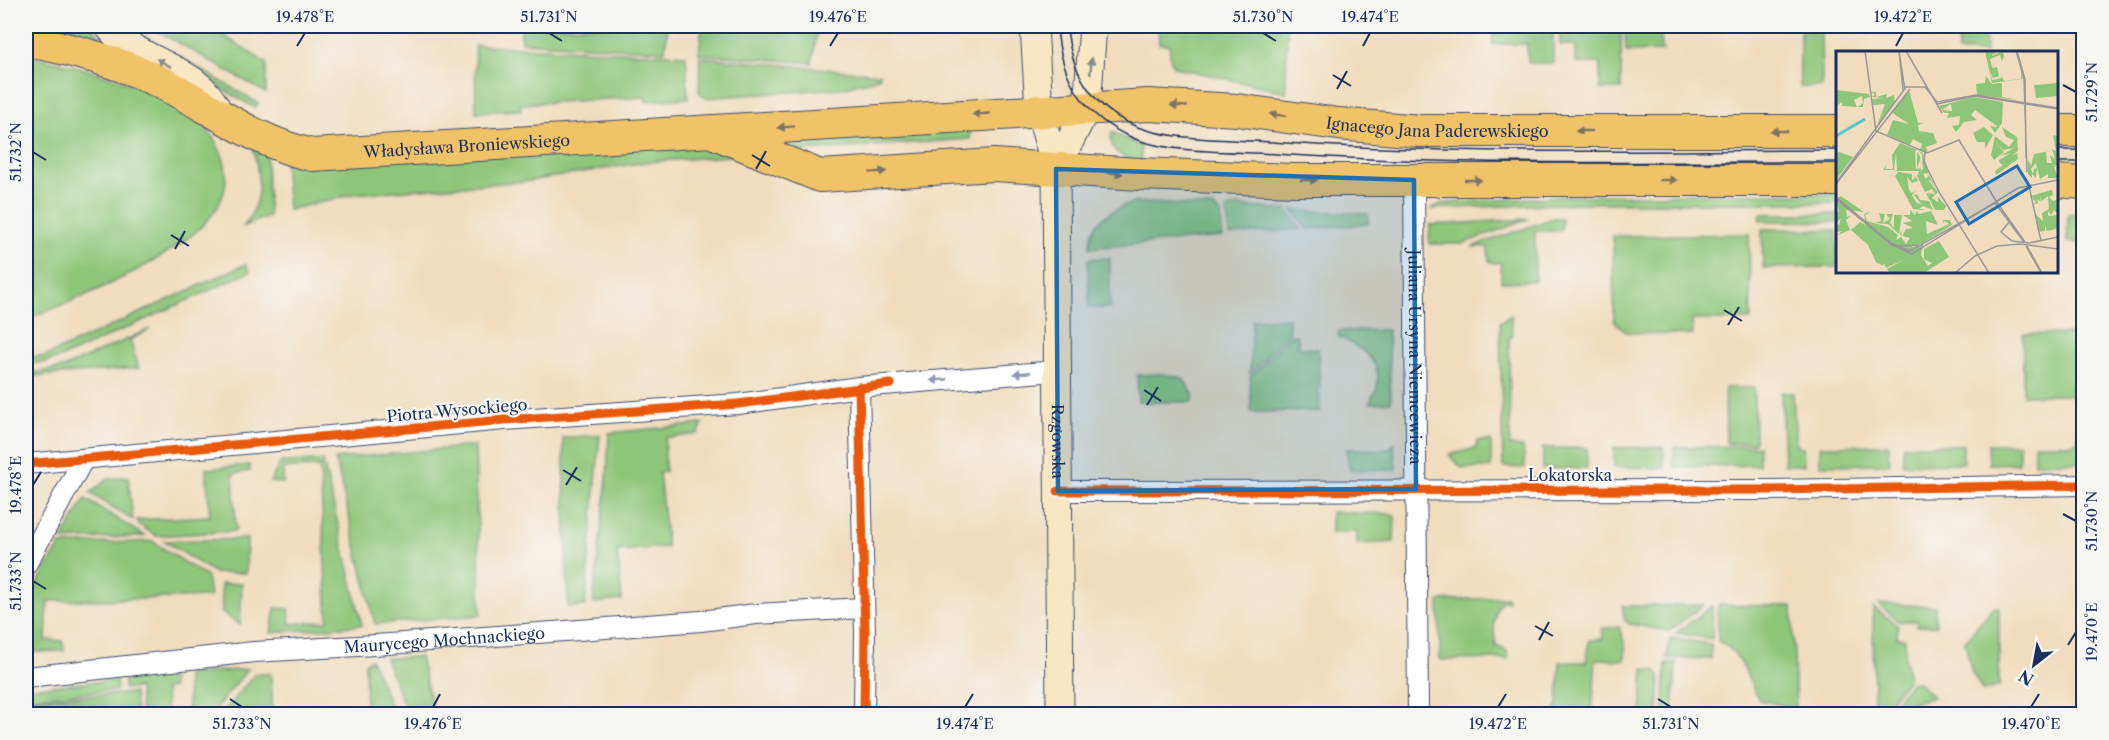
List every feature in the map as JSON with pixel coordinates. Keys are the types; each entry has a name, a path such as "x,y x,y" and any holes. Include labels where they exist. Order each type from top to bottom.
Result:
{"main road":[{"name":"Władysława Broniewskiego","path":"26,39 76,50 121,65 284,147 312,155 329,156 1039,110"},
{"name":"Ignacego Jana Paderewskiego","path":"1039,110 1159,105 1237,110 1359,127 1420,131 1836,131"},
{"name":"Władysława Broniewskiego","path":"711,131 820,176 984,165 1056,169"},
{"path":"2058,131 2084,131"},
{"path":"1056,169 1283,180 1836,180"},
{"path":"2058,181 2084,183"}],"street":[{"path":"108,26 129,44 206,89 225,118"},
{"name":"Rzgowska","path":"1034,26 1039,110 1056,169 1060,714"},
{"name":"Rzgowska","path":"1056,169 1087,107 1093,26"},
{"name":"Juliana Ursyna Niemcewicza","path":"1414,180 1418,714"},
{"name":"Piotra Wysockiego","path":"26,464 504,420 738,404 859,387 1056,371"},
{"path":"859,387 864,714"},
{"path":"26,565 83,460"},
{"name":"Lokatorska","path":"1058,491 1757,490 2084,485"},
{"name":"Maurycego Mochnackiego","path":"26,677 254,652 863,608"}],"highlighted area":[{"path":"1056,169 1414,180 1416,489 1058,491"}],"green space":[{"path":"27,26 92,26 101,37 98,42"},
{"path":"149,26 209,26 266,63 266,93"},
{"path":"521,26 668,26 665,51 521,42"},
{"path":"702,26 818,26 812,63 699,54"},
{"path":"1158,26 1287,26 1286,92 1174,67 1171,62 1169,44 1159,44"},
{"path":"1492,26 1553,26 1553,63 1528,63 1527,44 1493,44"},
{"path":"1559,26 1621,26 1621,89 1600,89 1600,63 1576,63 1576,45 1560,45"},
{"path":"1958,26 1985,26 1986,51 1958,51"},
{"path":"1625,27 1659,27 1663,51 1626,52"},
{"path":"1800,31 1821,31 1822,87 1800,87"},
{"path":"140,34 258,103 255,108 137,39"},
{"path":"475,45 686,55 688,98 646,101 645,97 520,104 521,110 476,112"},
{"path":"26,55 119,79 143,88 185,111 203,124 212,135 222,155 226,175 225,189 217,208 182,242 130,274 26,319"},
{"path":"700,57 880,74 879,78 842,88 706,98 699,92"},
{"path":"969,127 970,139 645,162 529,181 354,194 288,210 284,161"},
{"path":"1112,132 1141,146 1141,162 1129,159 1114,149 1111,139"},
{"path":"253,147 266,154 269,216 244,226 257,198 258,178"},
{"path":"1836,194 1836,203 1579,203 1430,209 1443,203 1567,196"},
{"path":"1136,202 1213,207 1221,214 1222,237 1090,248 1093,230 1104,217"},
{"path":"1237,206 1287,210 1300,229 1229,235 1227,209"},
{"path":"1293,210 1368,214 1368,224 1307,229"},
{"path":"2083,213 2083,243 2067,242 2068,214"},
{"path":"1761,214 1836,214 1836,222 1760,220"},
{"path":"1554,218 1562,218 1561,231 1535,231 1535,281 1501,282 1501,263 1489,262 1488,247 1472,247"},
{"path":"1529,219 1462,244 1429,244 1430,225"},
{"path":"1762,229 1836,230 1836,267 1763,268"},
{"path":"1749,234 1751,320 1692,320 1693,335 1626,332 1614,321 1613,236"},
{"path":"1110,258 1110,308 1089,308 1088,259"},
{"path":"246,264 250,272 63,357 26,364 26,357 46,356"},
{"path":"1511,315 1512,337 1509,338 1510,446 1523,447 1525,468 1503,467 1500,322"},
{"path":"1289,318 1289,333 1250,373 1252,320"},
{"path":"150,329 130,340 139,368 26,377 26,374 63,368"},
{"path":"1388,330 1391,402 1370,403 1378,380 1374,363 1362,350 1338,336 1339,331"},
{"path":"2023,334 2074,334 2074,395 2023,395"},
{"path":"1291,335 1297,335 1299,348 1318,349 1320,411 1251,412 1250,377"},
{"path":"1161,374 1183,378 1193,394 1193,402 1138,402 1137,375"},
{"path":"1725,388 1754,388 1755,443 1726,443"},
{"path":"1781,392 1793,393 1796,446 1803,447 1804,465 1784,465"},
{"path":"2078,399 2083,399 2083,462 2034,463 2034,444 2072,444 2078,440"},
{"path":"703,424 698,434 665,438 665,472 659,473 667,547 617,551 622,600 593,603 607,478 609,433"},
{"path":"600,435 585,606 568,607 563,438"},
{"path":"1477,441 1491,441 1491,468 1462,468 1449,455 1476,448"},
{"path":"1394,443 1396,470 1350,470 1346,449 1389,449"},
{"path":"1988,444 2019,444 2019,463 1989,464"},
{"path":"1889,445 1890,464 1820,465 1820,446"},
{"path":"1903,445 1963,445 1963,463 1903,464"},
{"path":"475,446 481,615 375,624 335,459"},
{"path":"1759,446 1759,465 1673,467 1675,447"},
{"path":"1663,447 1665,468 1614,467 1614,448"},
{"path":"1543,448 1587,448 1587,468 1543,469"},
{"path":"323,461 362,625 271,633 275,608 289,609 290,624 328,621 320,467 283,468 283,483 270,482 281,462"},
{"path":"250,465 250,471 233,474 236,531 156,536 138,524 137,520 210,516 206,469"},
{"path":"128,476 133,520 90,493 108,479"},
{"path":"85,499 145,536 62,540"},
{"path":"1331,512 1393,514 1395,517 1394,542 1357,544 1357,532 1331,533"},
{"path":"247,539 246,573 215,573 164,541"},
{"path":"152,541 207,577 210,597 48,601 46,640 63,641 64,651 34,652 27,639 26,611 37,584 60,545"},
{"path":"242,583 240,625 222,613 221,584"},
{"path":"1507,597 1508,601 1501,601 1498,606 1494,629 1496,646 1507,651 1508,659 1440,660 1439,601"},
{"path":"1878,604 1935,606 1936,625 1917,626 1917,621 1898,621"},
{"path":"1704,605 1669,631 1630,624 1625,621 1622,606"},
{"path":"1718,605 1792,606 1796,708 1759,700 1743,666 1733,651 1718,641"},
{"path":"1712,606 1712,639 1676,633"},
{"path":"1873,607 1898,625 1897,638 1905,639 1905,658 1909,678 1882,709 1874,712"},
{"path":"1999,607 1999,686 1983,691 1972,673 1965,641 1993,608"},
{"path":"1619,627 1625,645 1625,660 1596,659 1592,714 1552,714 1558,704 1560,662 1586,662 1589,640 1603,639 1602,628"},
{"path":"1670,638 1711,644 1711,659 1667,658"},
{"path":"420,657 434,714 408,714 385,658"},
{"path":"371,659 394,714 366,714 365,663"},
{"path":"1676,662 1673,714 1663,714 1666,663"},
{"path":"248,669 211,714 141,714 139,688 124,689 124,679 171,674 172,688 165,689 166,710 188,710 187,674"},
{"path":"1644,669 1655,670 1660,675 1658,714 1641,714"},
{"path":"255,674 271,674 273,714 221,714"},
{"path":"116,680 117,690 26,698 26,688"},
{"path":"1918,682 1933,697 1890,708 1910,683"},
{"path":"134,693 136,714 26,714 26,699"}],"tram line":[{"path":"1057,26 1059,45 1069,79 1088,107 1116,130 1133,138 1165,147 1203,151 1416,161 1836,162"},
{"path":"1067,26 1078,72 1095,97 1106,108 1133,125 1182,137 1484,151 1836,150"},
{"path":"2058,150 2084,150"},
{"path":"2058,162 2084,162"}],"cycle path":[{"path":"26,464 504,420 738,404 891,384"},
{"path":"859,387 865,633 864,714"},
{"path":"1058,491 1769,490 2084,485"}]}
